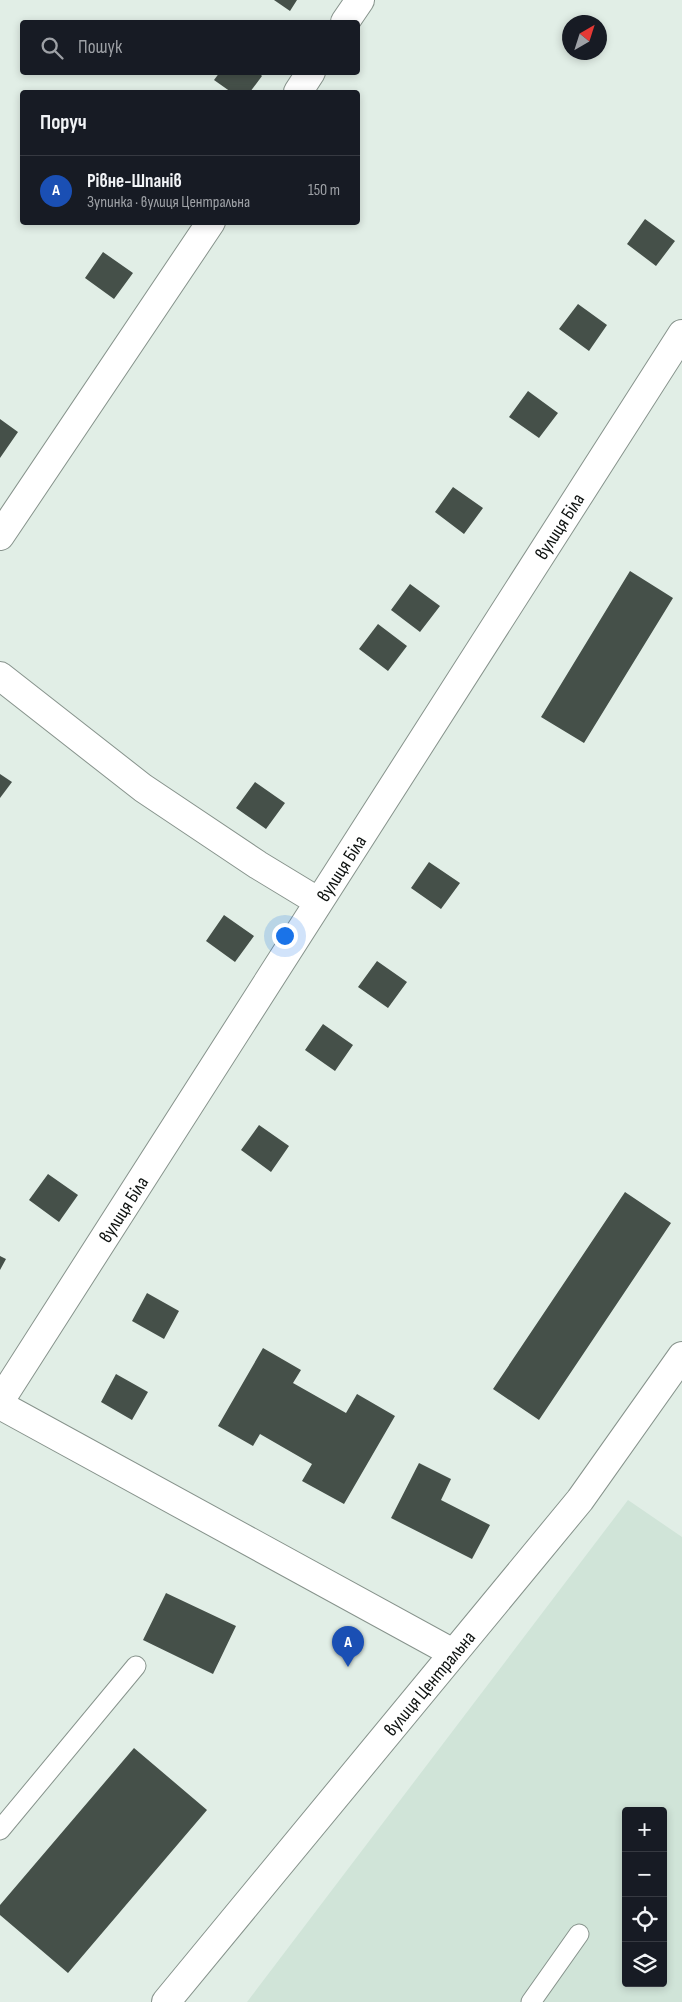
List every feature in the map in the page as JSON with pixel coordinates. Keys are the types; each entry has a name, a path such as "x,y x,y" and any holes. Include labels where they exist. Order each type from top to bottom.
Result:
{"street":[{"path":"346,20 360,0"},
{"path":"299,90 310,75"},
{"path":"0,536 209,225"},
{"name":"вулиця Біла","path":"0,1401 682,334"},
{"path":"0,676 142,788 258,865 319,902"},
{"name":"вулиця Центральна","path":"166,2002 580,1500 682,1356"},
{"path":"0,1405 453,1654"}],"lane":[{"path":"0,1830 136,1666"},
{"path":"532,2002 580,1934"}],"shaded area":[{"path":"628,1500 682,1537 682,2002 247,2002"}],"building":[{"path":"274,0 297,0 290,11"},
{"path":"218,75 262,76 252,90 228,90 214,80"},
{"path":"645,219 675,241 656,266 627,244"},
{"path":"103,252 133,273 114,299 85,278"},
{"path":"578,304 607,325 589,351 559,329"},
{"path":"528,391 558,413 539,438 509,417"},
{"path":"0,419 18,432 0,458"},
{"path":"453,487 483,508 464,534 435,512"},
{"path":"630,571 673,598 584,743 541,717"},
{"path":"410,584 440,606 420,632 391,610"},
{"path":"378,624 407,646 388,671 359,649"},
{"path":"0,774 12,782 0,798"},
{"path":"255,782 285,803 266,829 236,808"},
{"path":"429,862 460,883 441,909 411,888"},
{"path":"224,915 254,936 235,962 206,941"},
{"path":"377,961 407,982 388,1008 358,987"},
{"path":"323,1024 353,1045 335,1071 305,1050"},
{"path":"259,1125 289,1146 271,1172 241,1150"},
{"path":"48,1174 78,1195 59,1222 29,1200"},
{"path":"625,1192 671,1223 539,1420 493,1389"},
{"path":"0,1256 6,1259 0,1270"},
{"path":"147,1293 179,1311 164,1339 132,1321"},
{"path":"263,1348 301,1370 293,1383 346,1413 357,1394 395,1416 344,1504 302,1481 312,1464 260,1434 253,1446 218,1426"},
{"path":"116,1374 148,1392 132,1420 101,1402"},
{"path":"419,1463 451,1479 441,1500 490,1525 472,1559 391,1518"},
{"path":"166,1593 236,1626 213,1674 143,1640"},
{"path":"134,1748 207,1810 68,1973 0,1915 0,1905"}],"place":[{"name":"Рівне-Шпанів","path":"348,1667"}]}
